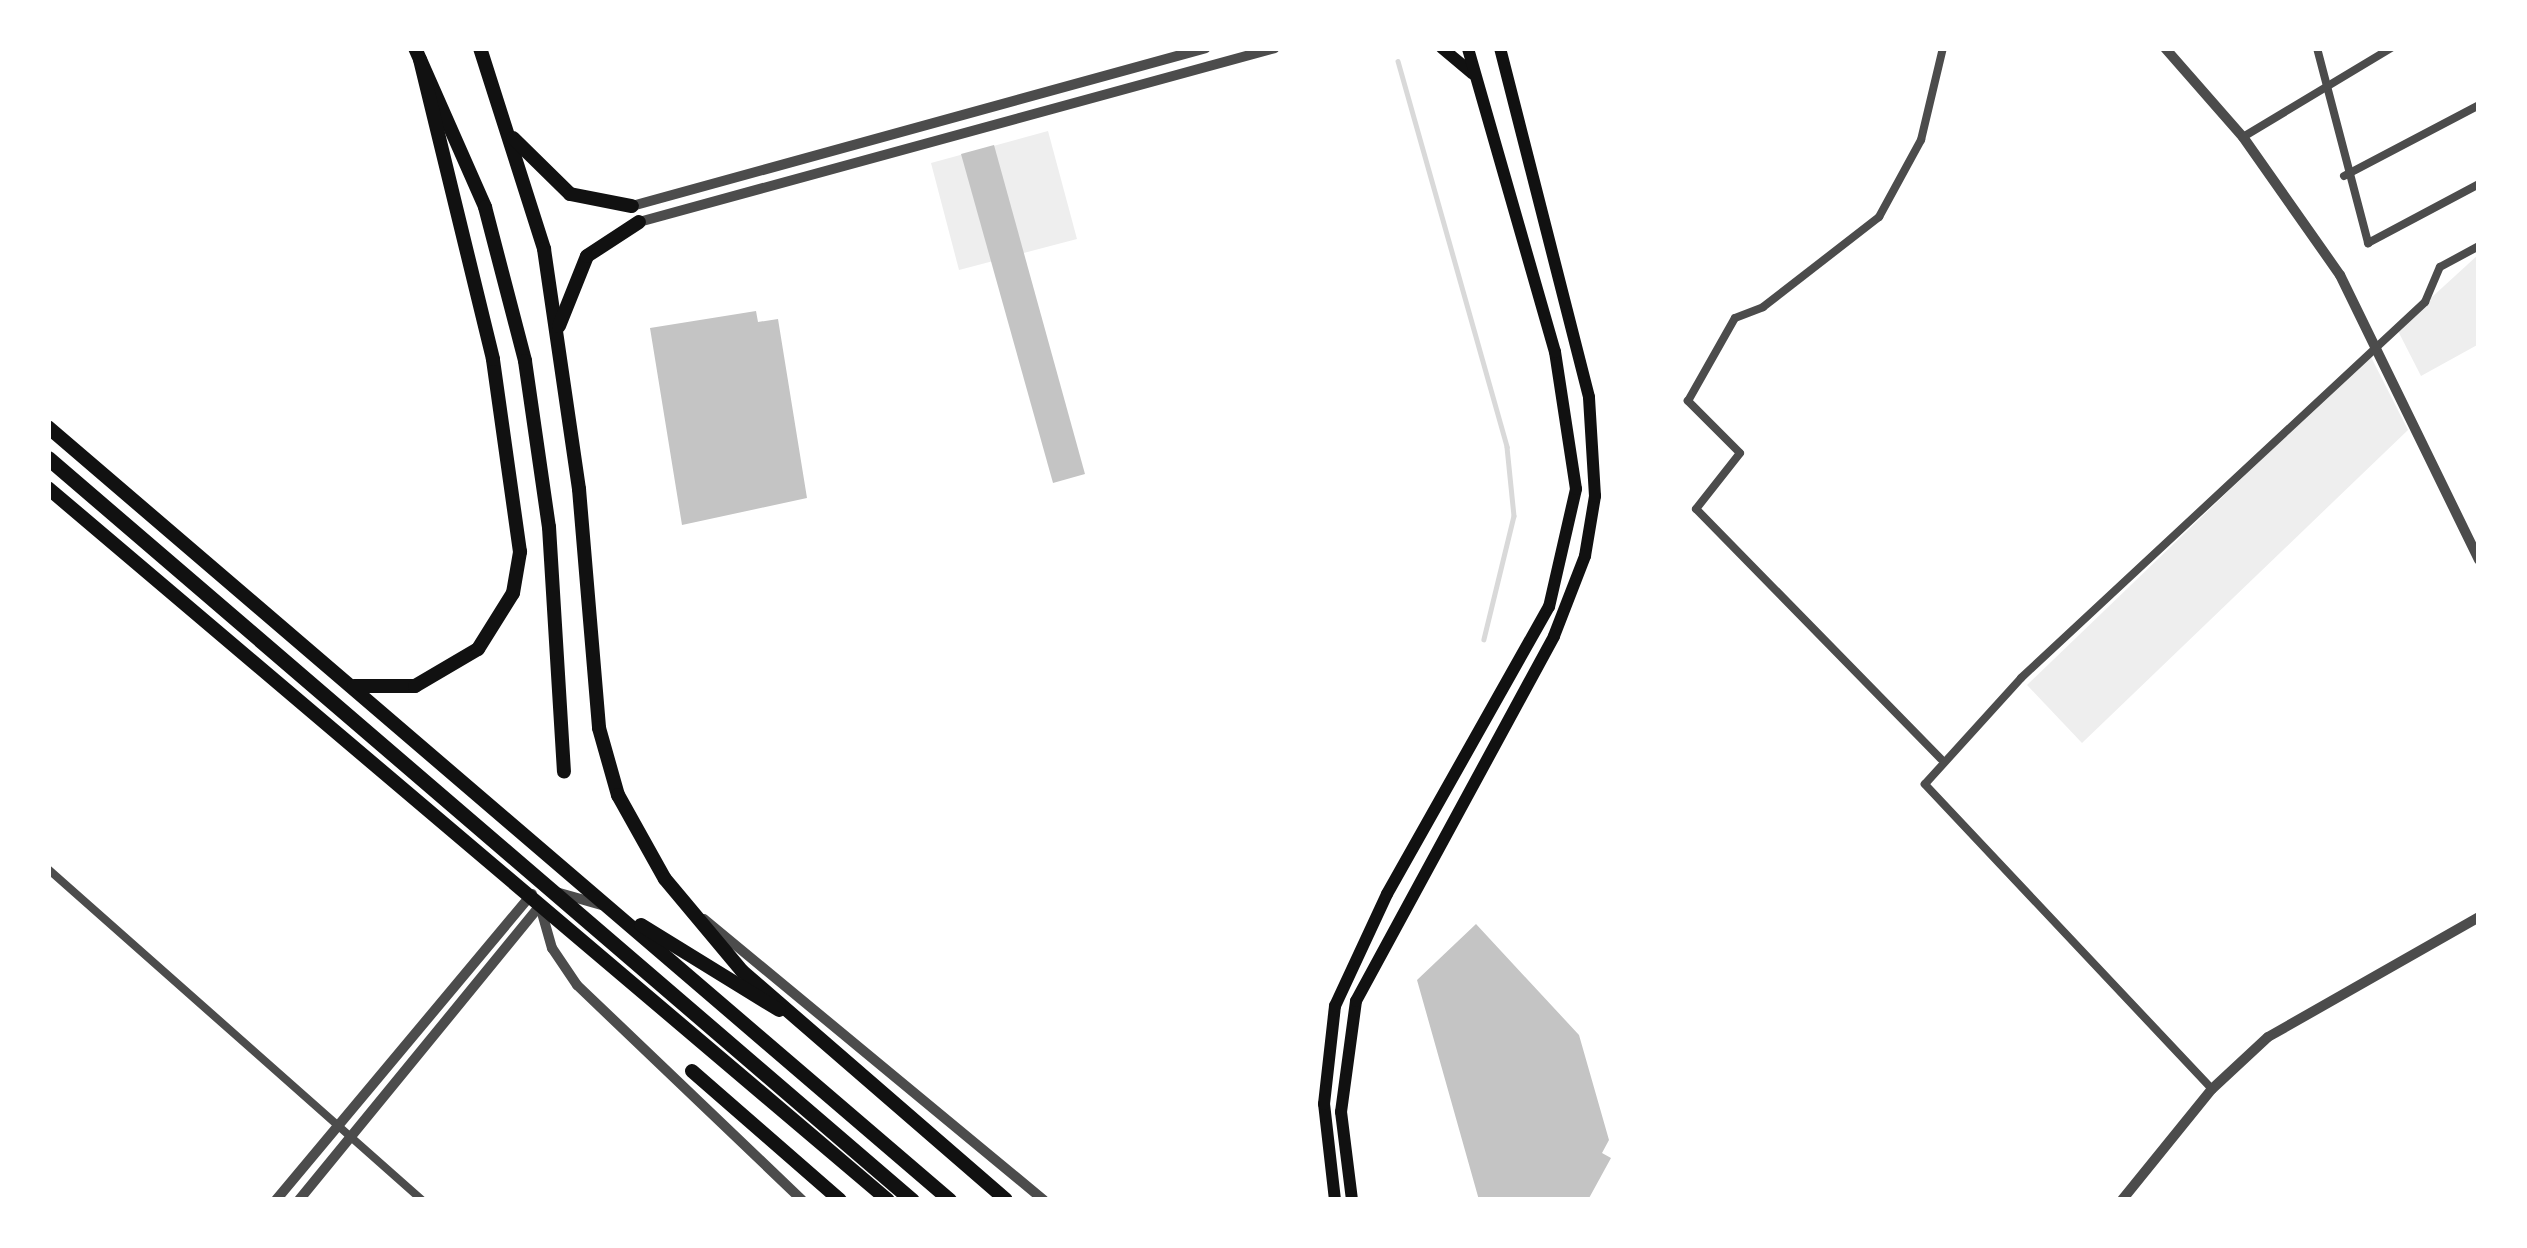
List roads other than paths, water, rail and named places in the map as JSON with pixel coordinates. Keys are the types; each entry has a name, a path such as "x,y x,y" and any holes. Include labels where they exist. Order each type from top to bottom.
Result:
{"highway":[{"path":"48,458 912,1200"}],"main road":[{"path":"480,48 544,249 599,728 624,807 691,909 779,1010"},
{"path":"1442,48 1476,76"},
{"path":"1335,1200 1324,1105 1335,1006 1377,911 1549,607 1571,530 1571,418 1468,48"},
{"path":"1352,1200 1341,1112 1355,1001 1553,636 1585,556 1595,496 1589,397 1500,48"},
{"path":"354,686 415,686 478,649 513,592 520,552 493,359 418,54"},
{"path":"418,54 485,207 525,361 549,527 564,772"},
{"path":"510,134 570,194 632,206"},
{"path":"557,331 587,256 639,222"},
{"path":"48,427 631,921 950,1200"},
{"path":"48,488 888,1200"},
{"path":"631,921 674,939 779,1010 1006,1200"},
{"path":"692,1071 840,1200"}],"street":[{"path":"632,206 1206,48"},
{"path":"639,222 1275,48"},
{"path":"1941,759 1696,509 1740,453 1688,401 1735,318 1762,307 1880,217 1922,140 1943,48"},
{"path":"2165,48 2242,137 2378,340 2479,560"},
{"path":"2317,48 2344,176 2368,243 2479,184"},
{"path":"2242,137 2322,84 2391,48"},
{"path":"2344,176 2479,105"},
{"path":"2212,1089 1925,784 1941,759 2378,340 2425,302 2440,267 2479,246"},
{"path":"48,869 422,1200"},
{"path":"275,1200 526,896 581,896 631,921"},
{"path":"299,1200 540,906"},
{"path":"540,906 552,947 577,985 802,1200"},
{"path":"691,909 1044,1200"},
{"path":"2122,1200 2212,1089 2294,1020 2479,917"}],"waterway":[{"path":"1398,61 1507,447 1514,516 1484,639"}]}
